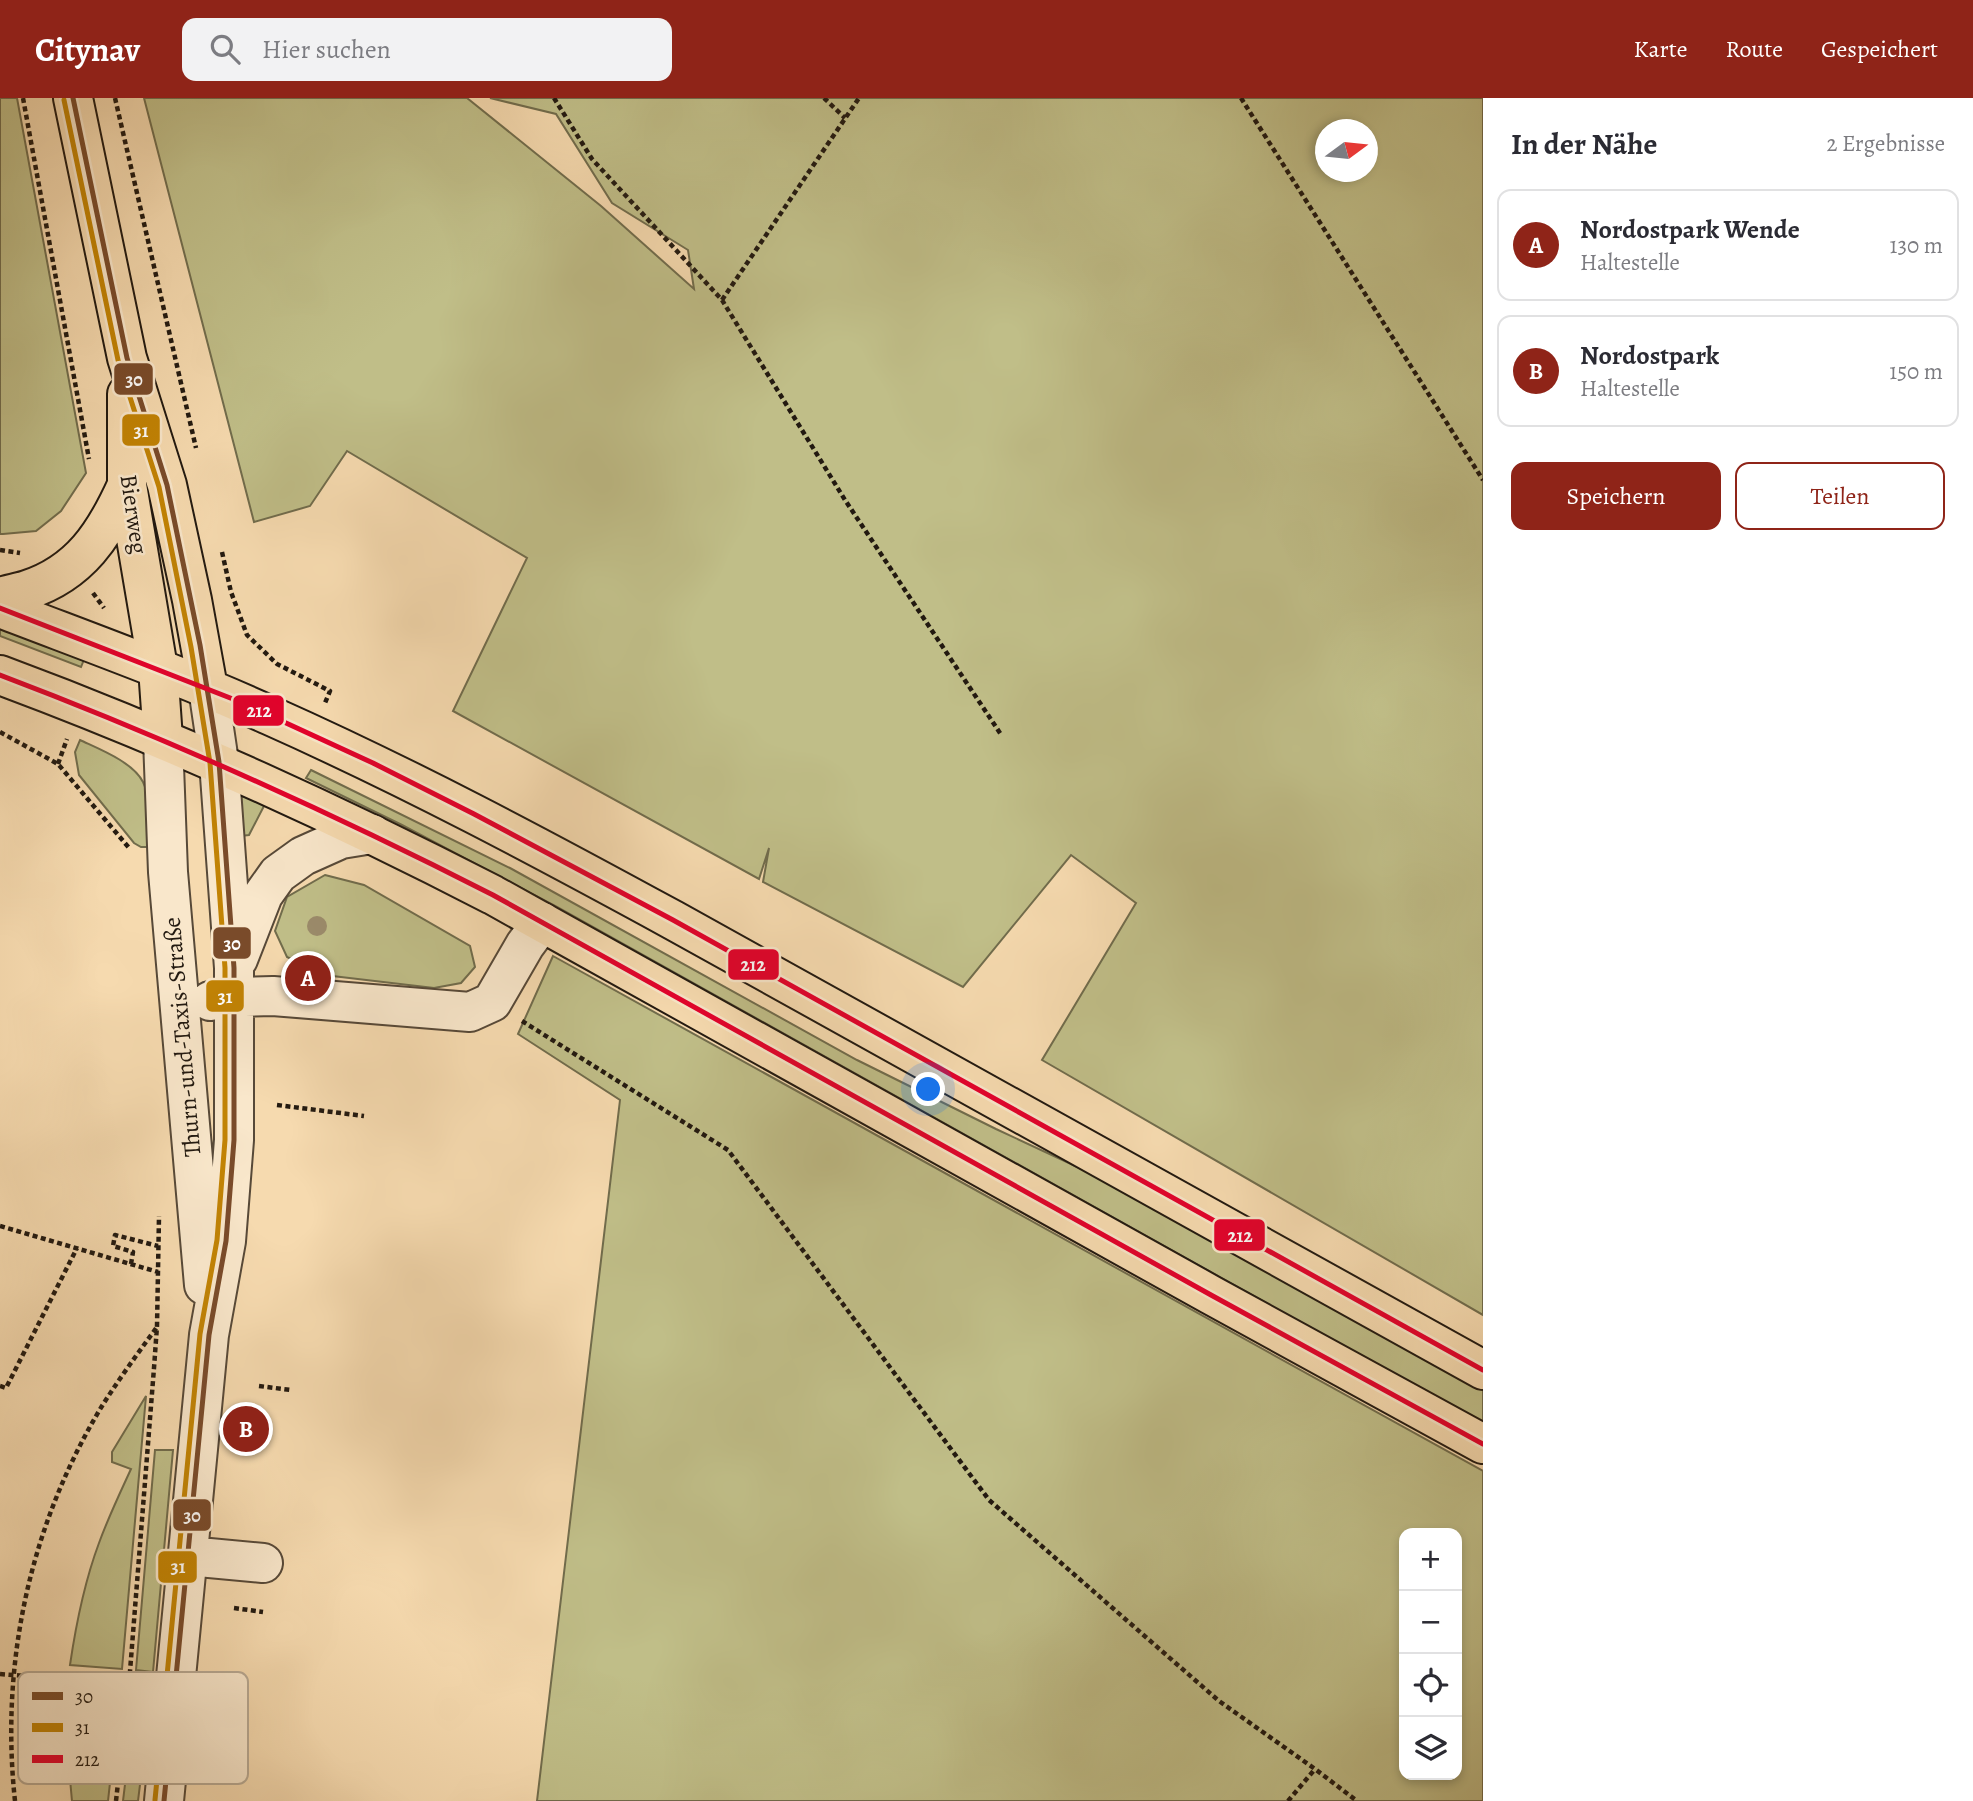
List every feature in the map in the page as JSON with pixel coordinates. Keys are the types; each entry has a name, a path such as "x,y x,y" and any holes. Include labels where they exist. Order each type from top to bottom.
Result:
{"main road":[{"name":"Bierweg","path":"73,98 127,358 167,485 208,688"},
{"name":"Bierweg","path":"127,358 127,485 158,668 163,739"},
{"path":"0,597 27,590 72,566 90,550 103,533 127,485"},
{"path":"0,608 208,688 428,790 564,861 1483,1370"},
{"path":"0,675 80,704 219,762 372,834 542,922 1483,1444"}],"street":[{"name":"Bierweg","path":"208,688 219,762"},
{"name":"Thurn-und-Taxis-Straße","path":"163,739 167,863 209,1335"},
{"name":"Thurn-und-Taxis-Straße","path":"178,1672 209,1335 226,1241 234,1140 234,982 219,762"},
{"path":"234,982 263,895 278,874 303,856 341,839 372,834"},
{"path":"179,1006 234,982 273,996 470,1012 492,1002 525,945 542,922"},
{"path":"188,1556 263,1563"}],"path":[{"path":"23,98 90,463"},
{"path":"115,98 199,459"},
{"path":"554,98 592,159 722,300 845,500 1002,736"},
{"path":"824,98 845,118"},
{"path":"722,300 859,98"},
{"path":"1241,98 1483,480"},
{"path":"0,550 23,554"},
{"path":"222,552 247,635 277,664 330,691"},
{"path":"0,733 58,764 135,856"},
{"path":"492,1002 728,1150 989,1500 1219,1701 1357,1801"},
{"path":"277,1105 364,1115"},
{"path":"130,1672 157,1326 159,1206"},
{"path":"0,1226 158,1272"},
{"path":"131,1264 133,1252 113,1246 115,1235 158,1246"},
{"path":"0,1386 6,1388 77,1248"},
{"path":"15,1801 10,1728 23,1604 31,1572 65,1477 102,1407 157,1326"},
{"path":"259,1386 291,1390"},
{"path":"151,1403 159,1403"},
{"path":"246,1429 255,1432"},
{"path":"234,1608 263,1612"},
{"path":"0,1675 18,1676"},
{"path":"1288,1801 1315,1769"}],"shaded area":[{"path":"0,98 17,98 86,473 61,511 36,531 3,534 0,534"},
{"path":"144,98 467,98 601,206 694,289 688,250 612,203 556,114 490,98 1483,98 1483,1315 1042,1060 1136,903 1071,855 963,987 763,882 769,848 759,879 453,711 527,558 347,451 310,506 254,522"},
{"path":"0,625 85,657 81,667 0,636"},
{"path":"80,740 124,762 143,782 149,805 151,847 141,847 134,843 79,775 75,752"},
{"path":"311,770 510,868 857,1060 1101,1178 1483,1390 1483,1424 557,907 306,778"},
{"path":"243,796 265,804 249,835 241,836 238,800"},
{"path":"325,875 364,885 470,946 475,967 461,983 434,988 324,975 287,957 275,931 287,897"},
{"path":"553,956 1483,1471 1483,1801 537,1801 620,1100 518,1034"},
{"path":"146,1396 122,1669 70,1665 89,1573 106,1524 131,1469 112,1462 112,1452"},
{"path":"155,1450 173,1450 153,1672 136,1670"},
{"path":"70,1784 110,1784 108,1801 72,1801"},
{"path":"125,1784 140,1784 138,1801 123,1801"}],"transit line":[{"name":"30","path":"73,98 127,358 167,485 200,645 219,762 234,968 234,1140 226,1241 209,1335 176,1672"},
{"name":"31","path":"64,100 118,360 159,487 191,647 210,763 225,968 225,1140 217,1240 200,1334 167,1672"},
{"name":"212","path":"0,608 238,701 373,763 474,814 673,920 1483,1370"},
{"name":"212","path":"0,675 250,778 493,895 1483,1444"},
{"name":"31","path":"155,1800 157,1784"},
{"name":"30","path":"164,1801 166,1784"}],"place":[{"name":"Nordostpark Wende","path":"308,978"},
{"name":"Nordostpark","path":"246,1429"}]}
